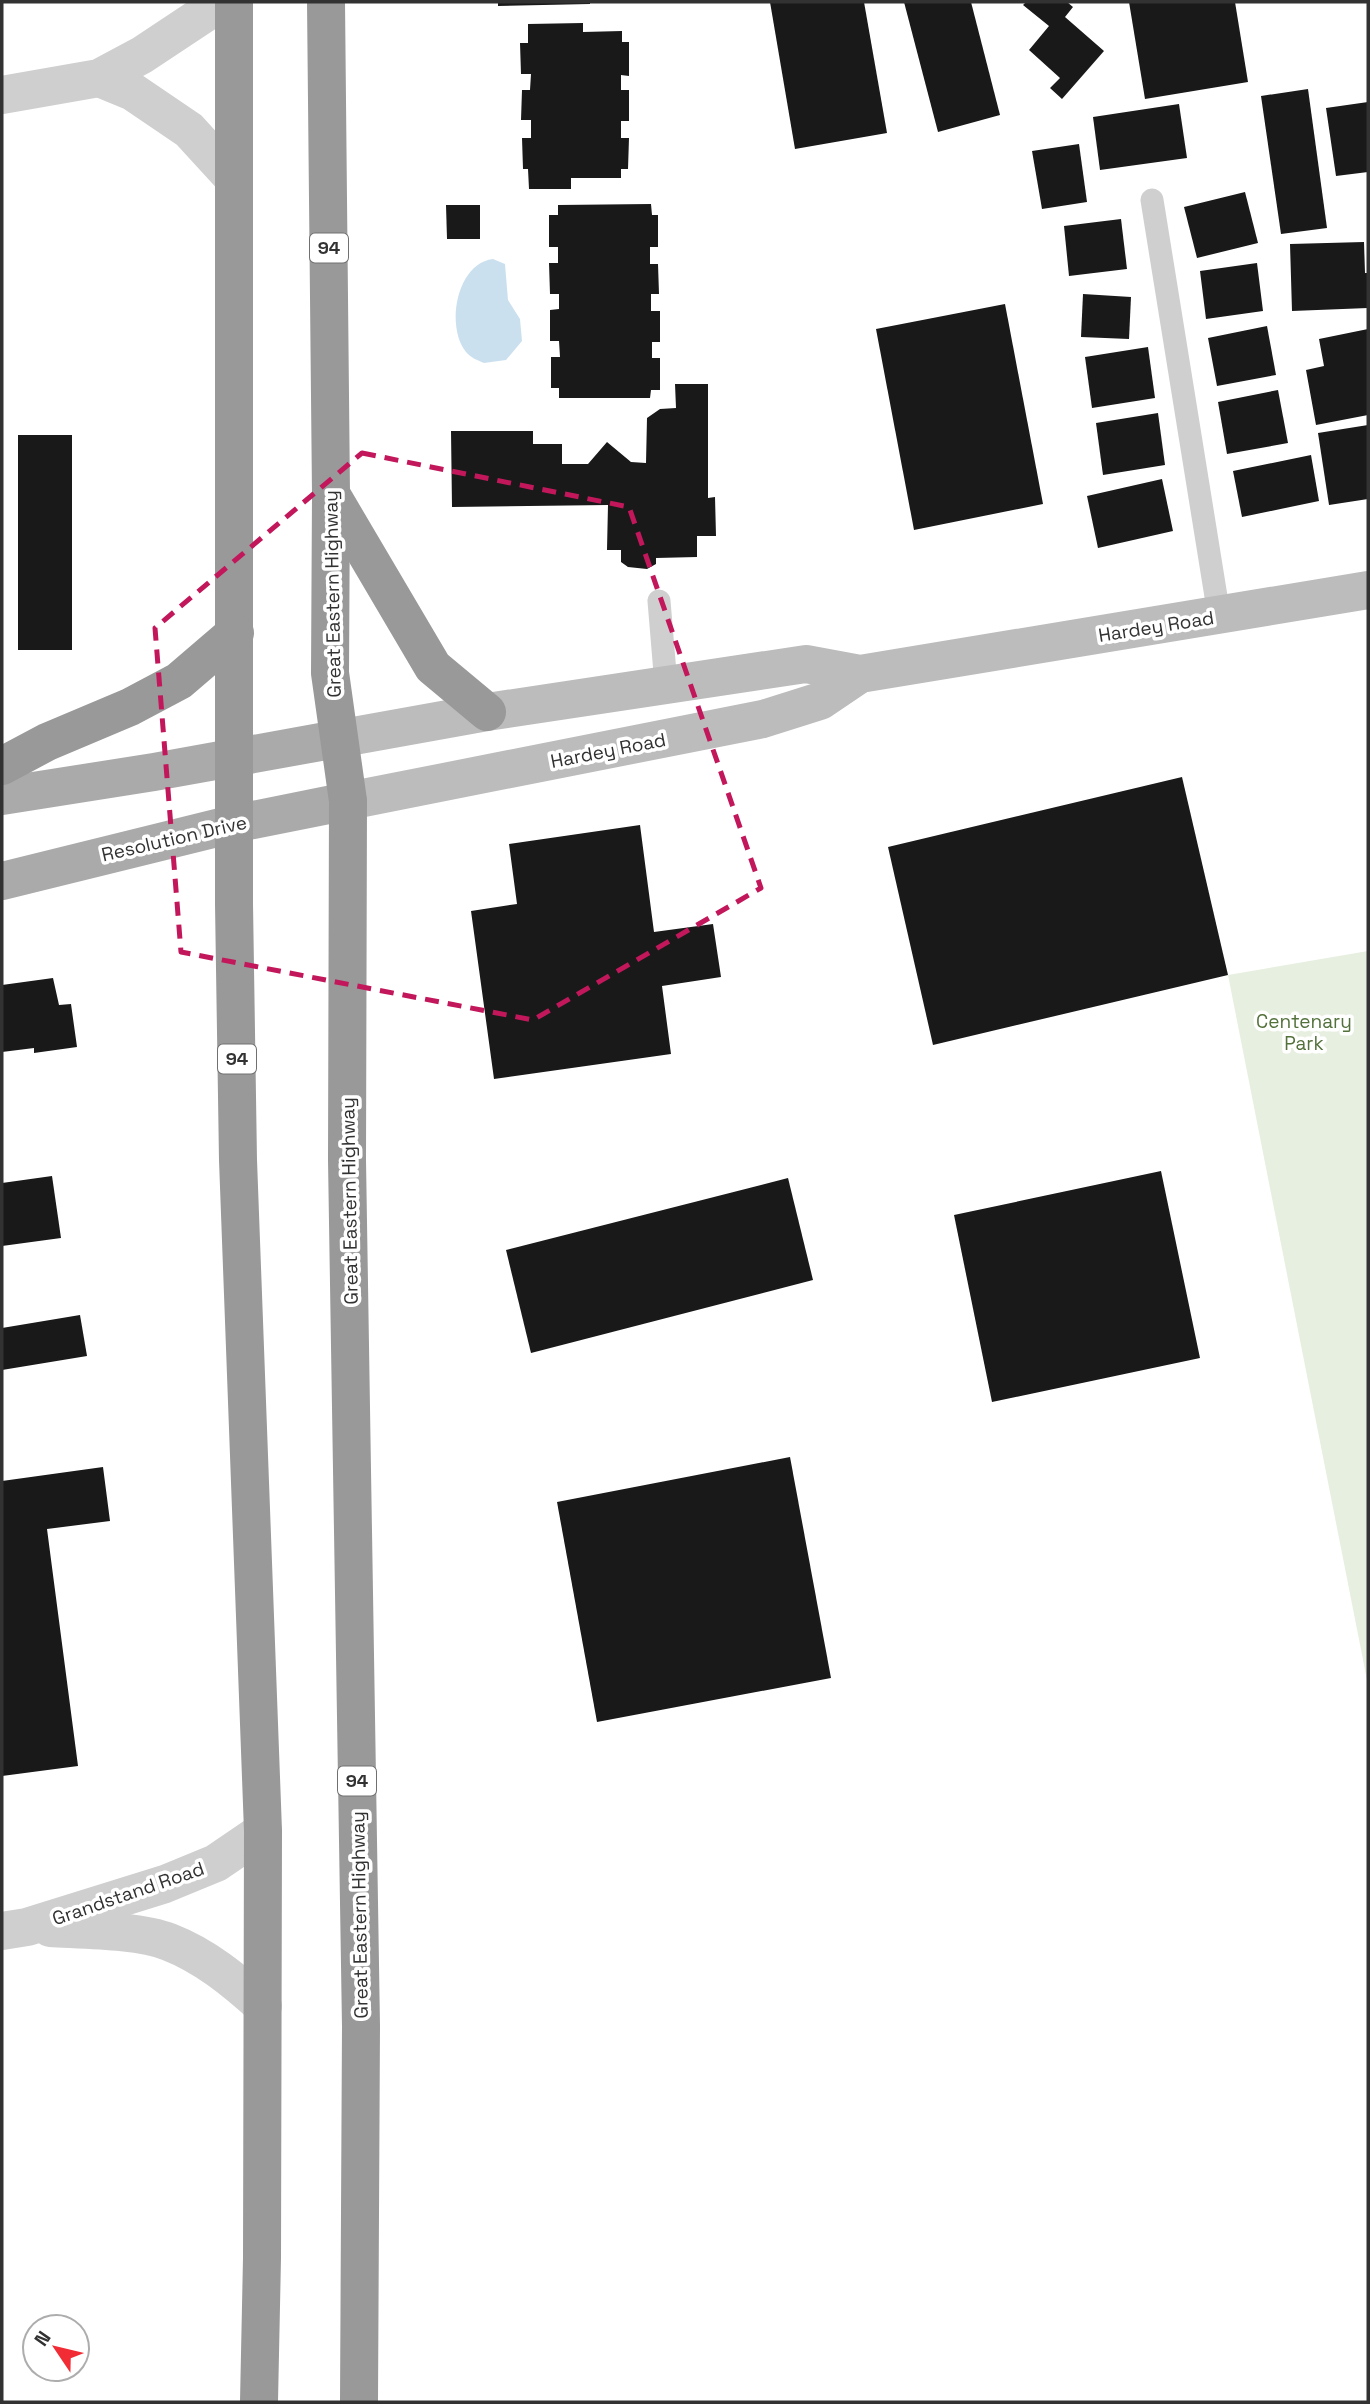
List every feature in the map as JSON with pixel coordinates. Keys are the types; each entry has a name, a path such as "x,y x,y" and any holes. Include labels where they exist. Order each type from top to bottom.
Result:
{"highway":[{"name":"94","path":"234,2 233,824 238,1160 262,1831 262,2258 259,2402"},
{"name":"Great Eastern Highway","path":"326,2 330,673 337,739 348,801 347,1160 361,2026 359,2402"},
{"path":"331,494 433,667 487,712"},
{"path":"2,766 47,742 130,707 179,681 235,633"}],"main road":[{"name":"Hardey Road","path":"337,739 487,712 806,664 860,674 1368,590"},
{"name":"Hardey Road","path":"348,801 763,719 820,701 860,674"},
{"path":"2,796 337,739"},
{"name":"Resolution Drive","path":"2,881 233,824 348,801"}],"street":[{"path":"2,94 99,78 142,55 222,2"},
{"path":"99,78 133,92 189,130 233,178"},
{"name":"Grandstand Road","path":"14,1929 165,1884 216,1863 262,1831"},
{"name":"Grandstand Road","path":"14,1929 116,1933 166,1941 208,1961 263,2006"}],"lane":[{"path":"1152,200 1219,615"},
{"path":"659,601 666,685"}],"highlighted area":[{"path":"362,453 629,507 761,888 533,1020 181,952 155,628"}],"green space":[{"name":"Centenary Park","path":"1368,951 1368,1685 1228,975"}],"water":[{"path":"493,259 505,264 508,300 520,319 522,341 506,360 484,363 466,352 456,327 456,312 463,283 481,263"}],"building":[{"path":"498,2 590,2 590,4 498,6"},
{"path":"770,2 864,2 887,133 795,149"},
{"path":"904,2 971,2 1000,115 938,132"},
{"path":"1026,2 1067,2 1073,7 1065,17 1104,51 1062,99 1050,88 1060,78 1029,50 1049,26 1023,5"},
{"path":"1129,2 1235,2 1248,82 1145,99"},
{"path":"583,23 583,32 622,31 622,42 629,42 629,76 621,75 621,90 629,90 629,121 621,121 621,138 629,138 628,169 621,169 621,178 571,178 571,189 529,189 528,169 523,169 522,138 531,138 531,120 521,120 522,90 530,90 531,74 521,74 520,43 528,43 528,24"},
{"path":"1308,89 1327,228 1281,234 1261,96"},
{"path":"1368,102 1368,172 1336,176 1326,108"},
{"path":"1179,104 1187,158 1100,170 1093,117"},
{"path":"1079,144 1087,202 1042,209 1032,151"},
{"path":"1245,192 1258,243 1197,258 1184,207"},
{"path":"651,204 652,215 658,215 658,247 650,247 650,264 658,264 659,294 651,294 651,311 660,311 660,342 652,342 652,358 660,358 660,390 651,390 650,398 559,398 559,388 551,388 551,357 560,357 559,341 550,341 550,310 559,309 559,294 550,294 549,263 558,263 558,247 549,247 549,215 558,215 558,205"},
{"path":"446,205 480,205 480,239 447,239"},
{"path":"1121,219 1127,269 1069,276 1064,226"},
{"path":"1364,242 1365,273 1368,273 1368,308 1292,311 1290,244"},
{"path":"1257,263 1263,311 1206,319 1200,271"},
{"path":"1083,294 1131,297 1129,339 1081,337"},
{"path":"1005,304 1043,504 914,530 876,329"},
{"path":"1267,326 1276,375 1217,386 1208,338"},
{"path":"1368,329 1368,415 1316,425 1306,370 1324,366 1319,339"},
{"path":"1148,347 1155,398 1092,408 1085,357"},
{"path":"675,384 708,384 708,498 715,497 716,536 697,536 697,557 656,558 656,564 647,569 628,567 621,562 621,550 607,550 608,505 452,507 451,431 533,431 533,444 562,444 562,464 588,464 607,442 631,462 646,463 647,418 660,409 676,408"},
{"path":"1278,390 1288,443 1227,454 1218,402"},
{"path":"1158,413 1165,465 1103,475 1096,423"},
{"path":"1368,425 1368,499 1329,505 1318,433"},
{"path":"18,435 72,435 72,650 18,650"},
{"path":"1311,455 1319,501 1242,517 1233,471"},
{"path":"1162,479 1173,531 1098,548 1087,496"},
{"path":"1182,777 1228,975 933,1045 888,847"},
{"path":"640,825 654,932 713,924 721,977 662,986 671,1054 494,1079 471,911 517,904 509,844"},
{"path":"53,978 59,1005 71,1004 77,1047 34,1053 34,1048 2,1052 2,985"},
{"path":"1161,1171 1200,1358 992,1402 954,1215"},
{"path":"52,1176 61,1238 2,1246 2,1183"},
{"path":"788,1178 813,1280 531,1353 506,1250"},
{"path":"80,1315 87,1356 2,1370 2,1328"},
{"path":"790,1457 831,1678 597,1722 557,1502"},
{"path":"103,1467 110,1521 47,1529 78,1766 2,1776 2,1481"}]}
